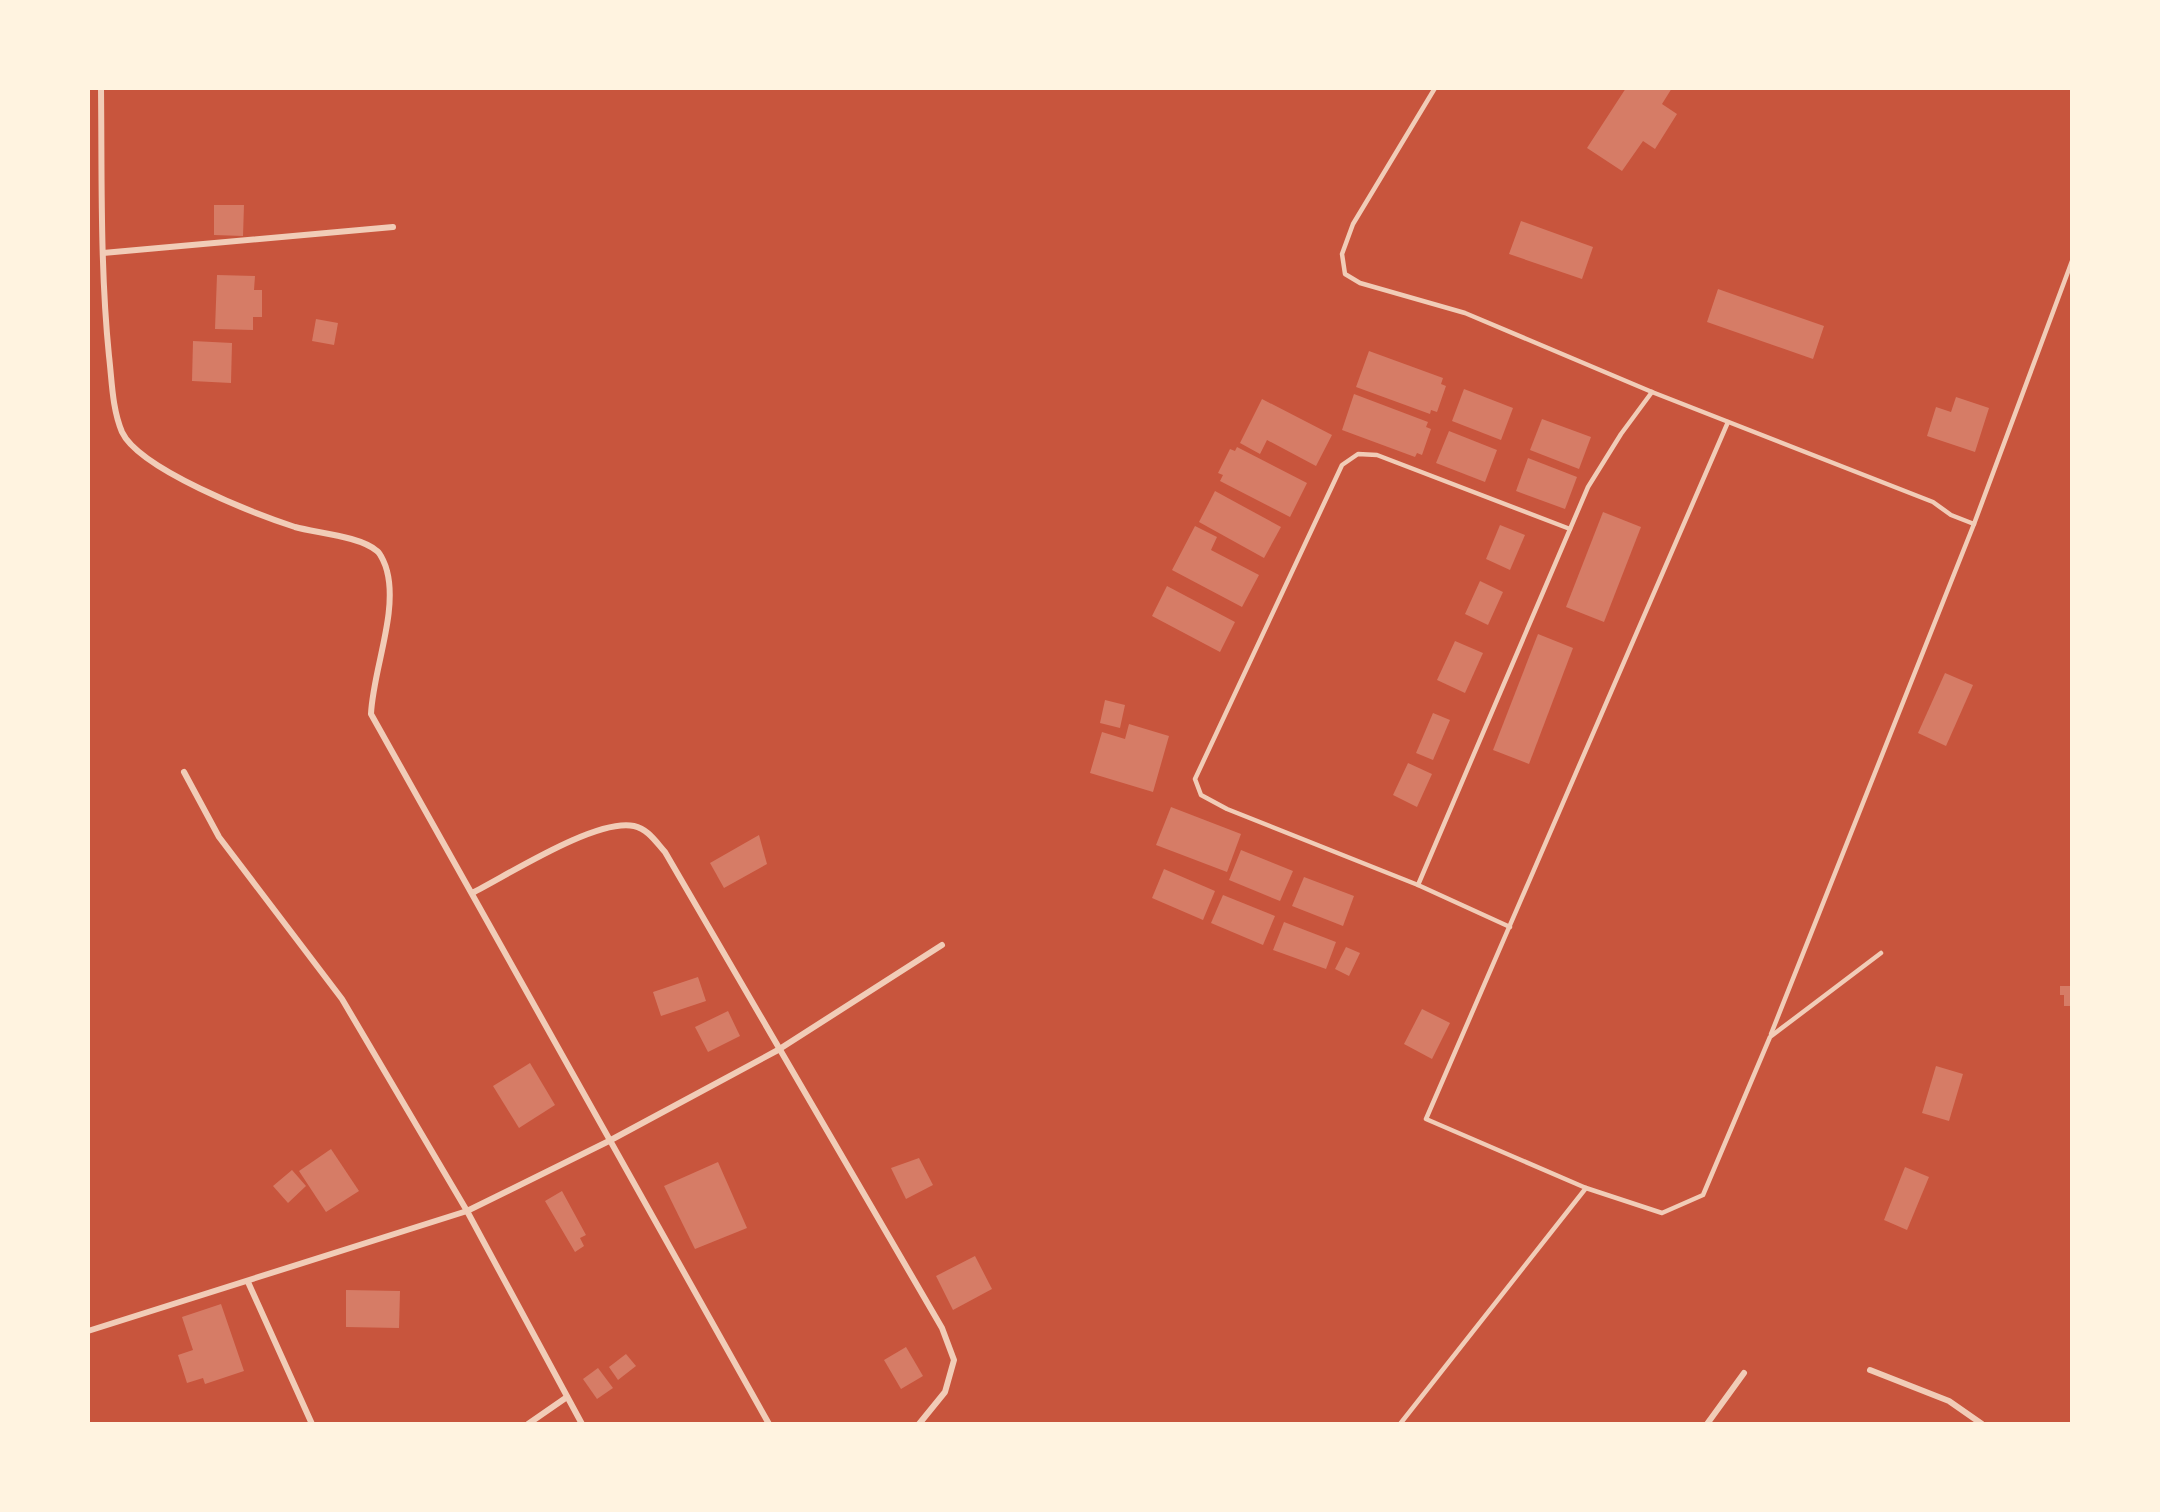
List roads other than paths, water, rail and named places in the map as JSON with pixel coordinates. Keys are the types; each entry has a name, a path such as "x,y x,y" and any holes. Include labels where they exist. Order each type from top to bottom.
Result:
{"street":[{"path":"101,88 103,253 114,406 123,434 147,460 194,485 295,527 356,542 377,551 387,570 390,595 372,688 371,714 769,1424"},
{"path":"103,253 393,227"},
{"path":"184,772 219,837 342,999 467,1211 582,1424"},
{"path":"472,893 586,834 622,824 636,826 650,834 665,852 778,1050 942,1328 954,1360 945,1392 919,1424"},
{"path":"88,1331 467,1211 609,1141 778,1050 942,945"},
{"path":"248,1282 312,1424"},
{"path":"1870,1370 1949,1401 1982,1424"},
{"path":"1707,1424 1744,1373"},
{"path":"528,1424 567,1397"}],"lane":[{"path":"1434,88 1353,224 1342,254 1345,274 1360,284 1466,313 1652,392 1933,502 1951,515 1974,524"},
{"path":"1728,422 1426,1119 1586,1188 1662,1213 1703,1195 1770,1036 1974,524 2072,261"},
{"path":"1418,885 1588,487 1621,434 1652,392"},
{"path":"1510,927 1418,885 1227,809 1201,795 1195,779 1342,465 1358,454 1377,455 1570,529"},
{"path":"1770,1036 1881,953"},
{"path":"1400,1424 1586,1188"}]}
